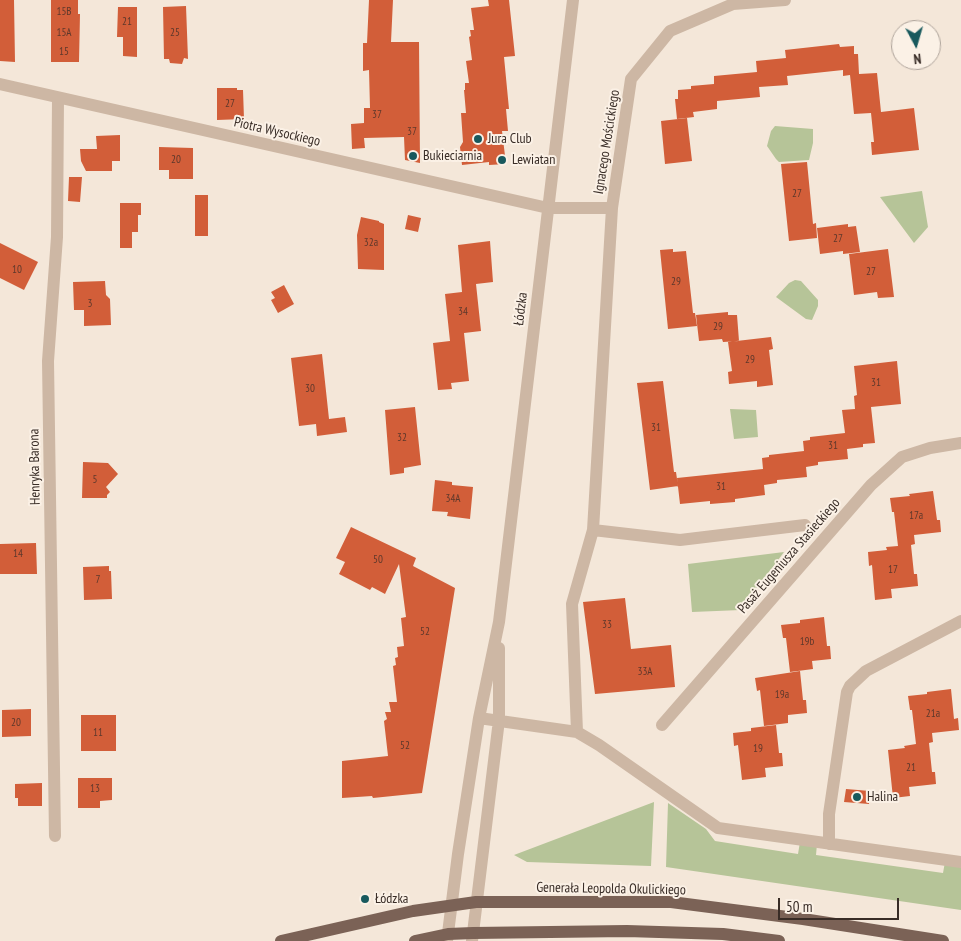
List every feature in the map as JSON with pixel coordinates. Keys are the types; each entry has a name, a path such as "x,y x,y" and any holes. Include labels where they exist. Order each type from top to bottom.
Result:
{"main road":[{"name":"Generała Leopolda Okulickiego","path":"281,941 412,911 476,902 672,902 803,919 943,941"},
{"path":"415,941 627,931 723,934 779,941"}],"street":[{"name":"Łódzka","path":"448,938 451,906 480,718 499,622 573,0"},
{"name":"Ignacego Mościckiego","path":"548,208 612,208 631,79 670,31 732,4 785,0"},
{"name":"Piotra Wysockiego","path":"0,84 548,208"},
{"name":"Henryka Barona","path":"55,836 48,361 57,237 58,98"},
{"path":"577,732 572,604 593,530 612,208"},
{"name":"Pasaż Eugeniusza Stasieckiego","path":"662,725 871,485 902,457 930,448 961,443"},
{"path":"593,530 680,540 806,525"},
{"path":"829,844 829,814 847,692 850,686 866,671 961,621"},
{"name":"Łódzka","path":"472,937 499,720 499,622"},
{"path":"480,718 577,732 718,828 961,862"}],"green space":[{"path":"775,126 813,129 813,143 809,160 779,162 776,159 767,146 771,131"},
{"path":"922,191 928,227 914,243 880,197"},
{"path":"795,280 801,281 818,300 818,306 812,320 806,319 776,297 789,283"},
{"path":"730,409 756,410 758,437 734,439"},
{"path":"784,552 741,610 692,612 688,564"},
{"path":"654,802 651,866 527,862 514,855"},
{"path":"668,803 706,829 715,841 798,854 800,842 817,844 816,855 943,873 945,862 961,865 961,910 666,867"}],"building":[{"path":"0,0 14,0 15,62 0,61"},
{"path":"51,0 78,0 78,14 80,14 79,62 51,62"},
{"path":"369,0 393,0 391,42 419,42 420,163 405,160 404,137 364,138 365,148 352,149 351,124 364,123 364,108 370,108 369,70 363,71 363,43 367,43"},
{"path":"488,0 509,0 515,56 504,57 509,109 506,109 508,131 502,131 506,164 489,165 489,162 462,165 460,147 463,142 461,113 466,113 464,90 465,83 469,83 466,61 472,60 469,37 471,36 470,30 474,30 471,8 489,6"},
{"path":"186,6 188,59 184,58 182,64 170,63 169,59 164,59 163,7"},
{"path":"118,7 137,7 137,57 123,56 123,37 117,37"},
{"path":"839,44 840,47 854,46 854,54 858,54 859,74 877,73 881,112 914,108 919,150 872,155 871,142 874,142 871,113 854,114 850,75 843,76 843,70 787,76 788,85 759,87 760,97 717,101 717,109 693,112 694,117 677,119 675,99 678,99 678,90 691,89 691,86 714,84 714,76 757,72 756,61 786,58 785,50"},
{"path":"217,88 237,88 237,90 243,90 244,119 217,120"},
{"path":"687,118 692,161 665,164 661,121"},
{"path":"120,135 120,161 112,161 112,171 86,171 81,161 80,149 97,149 96,136"},
{"path":"159,147 193,148 193,179 169,179 169,170 159,170"},
{"path":"807,162 813,224 816,223 817,238 789,241 781,164"},
{"path":"69,177 82,177 80,202 68,201"},
{"path":"195,195 208,195 208,236 195,236"},
{"path":"120,203 141,203 141,215 138,215 138,232 132,232 132,248 120,248"},
{"path":"408,215 421,218 418,232 405,229"},
{"path":"361,217 384,224 384,270 358,269 357,235"},
{"path":"848,224 848,227 856,226 860,252 843,254 843,251 820,254 817,228"},
{"path":"490,241 493,282 476,284 481,331 464,333 469,381 451,383 452,389 438,390 433,343 450,341 445,294 462,292 458,245"},
{"path":"0,243 38,262 24,290 0,278"},
{"path":"673,249 673,252 686,251 693,313 695,313 697,326 668,329 660,250"},
{"path":"888,249 894,297 878,298 877,292 854,295 849,254"},
{"path":"105,281 106,295 110,299 111,325 84,326 84,310 74,310 73,282"},
{"path":"284,285 294,304 278,313 271,300 275,298 271,292"},
{"path":"728,312 728,315 737,315 739,341 723,342 722,339 699,341 696,315"},
{"path":"771,337 773,349 769,350 773,385 757,387 757,381 729,384 728,372 732,371 728,342"},
{"path":"322,354 329,419 345,417 347,432 317,436 316,424 299,426 291,358"},
{"path":"897,361 901,404 871,407 875,443 863,444 863,447 847,449 848,459 818,462 818,465 806,467 807,477 777,480 777,483 764,485 765,495 735,499 735,502 710,504 710,501 680,504 677,478 763,469 762,458 769,457 769,455 804,451 803,441 810,440 810,437 845,433 842,410 855,409 854,396 857,395 854,366"},
{"path":"663,381 674,472 676,472 678,486 650,490 637,383"},
{"path":"415,407 421,465 404,468 404,473 390,475 385,410"},
{"path":"83,462 108,463 118,474 106,487 110,492 107,498 82,498"},
{"path":"435,480 452,482 452,485 473,487 470,519 447,516 448,512 432,511"},
{"path":"933,491 937,520 940,520 941,532 914,535 915,544 911,545 914,574 917,574 918,586 891,589 892,598 875,600 872,565 869,566 868,552 887,550 886,547 898,546 894,512 892,512 890,498"},
{"path":"351,527 416,558 413,566 455,588 422,793 373,798 372,796 342,798 342,761 388,756 384,721 387,719 385,712 391,712 389,702 397,702 393,666 396,665 395,658 398,657 397,647 404,646 401,618 406,617 399,564 385,594 372,587 370,590 339,574 345,562 336,558"},
{"path":"36,543 37,574 0,574 0,544"},
{"path":"109,566 109,571 111,571 112,599 84,600 83,567"},
{"path":"625,598 631,649 671,645 675,687 595,694 583,602"},
{"path":"824,617 827,646 830,646 831,659 812,661 813,669 790,672 786,638 783,638 781,625 800,623 800,620"},
{"path":"800,671 803,700 806,700 807,713 788,715 788,723 764,726 760,690 757,691 755,678"},
{"path":"951,689 954,719 958,718 959,730 932,733 933,742 929,743 932,772 935,772 936,784 909,787 910,796 893,798 888,750 905,748 904,746 916,744 912,710 910,710 908,696"},
{"path":"31,709 31,736 2,737 2,710"},
{"path":"81,715 116,715 116,751 81,751"},
{"path":"776,725 779,753 782,753 783,766 765,768 766,777 742,780 738,745 734,746 733,733 751,731 751,728"},
{"path":"78,778 112,778 112,800 100,801 100,808 78,808"},
{"path":"42,783 42,806 18,806 18,798 15,798 15,784"},
{"path":"846,789 870,791 869,804 844,802"}],"place":[{"name":"Jura Club","path":"478,139"},
{"name":"Bukieciarnia","path":"413,156"},
{"name":"Lewiatan","path":"502,160"},
{"name":"Halina","path":"857,797"},
{"name":"Łódzka","path":"365,899"}]}
